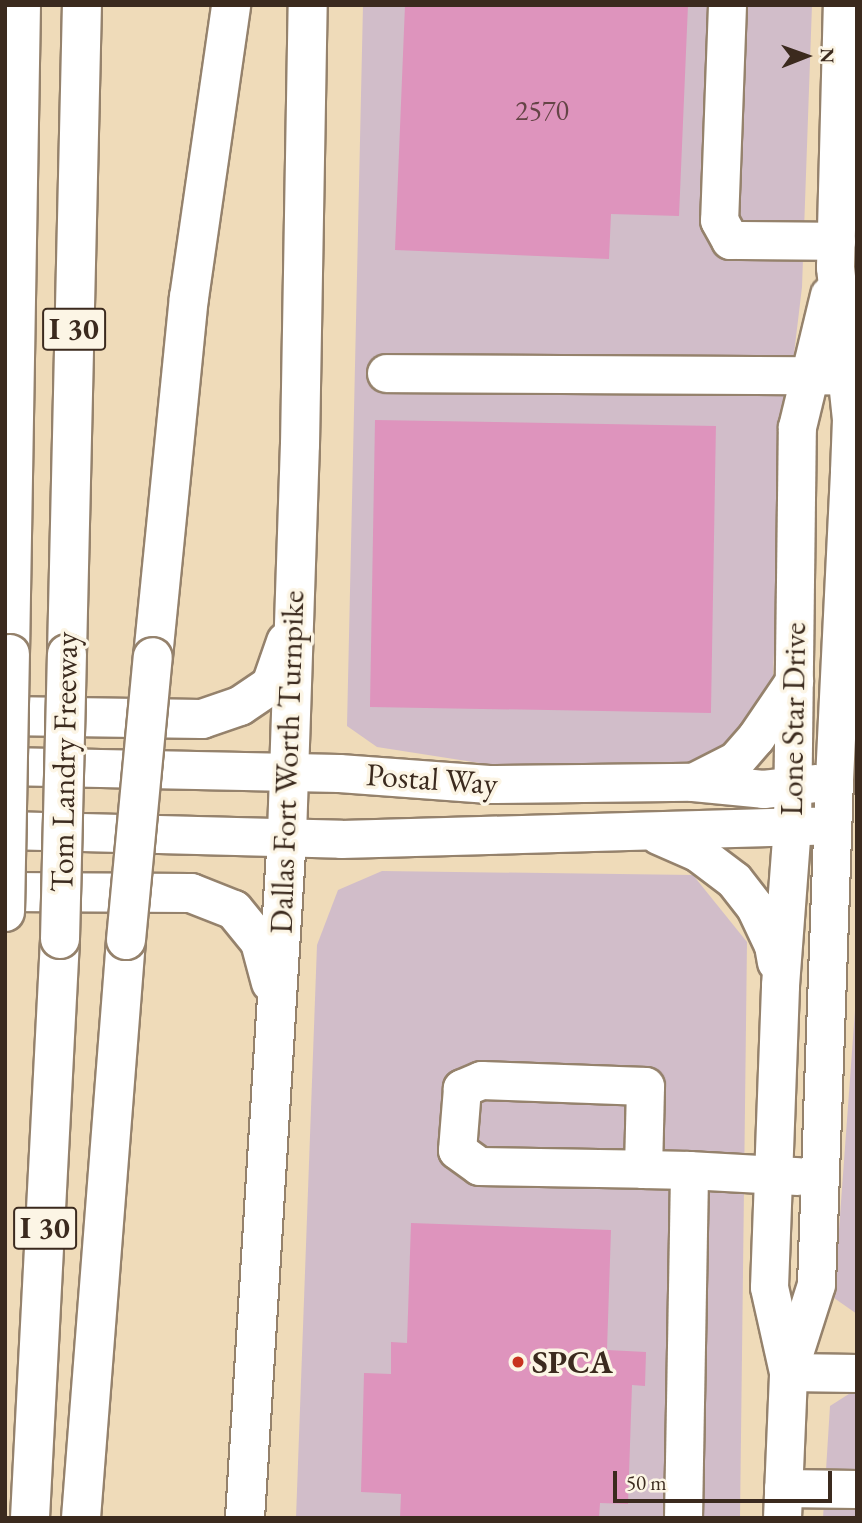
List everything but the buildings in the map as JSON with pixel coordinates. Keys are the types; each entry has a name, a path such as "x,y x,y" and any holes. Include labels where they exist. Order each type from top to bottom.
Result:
{"main road":[{"path":"5,912 21,5"},
{"name":"Tom Landry Freeway","path":"30,1518 60,939 82,5"},
{"path":"81,1518 126,940 153,657 190,298 231,5"},
{"name":"Dallas Fort Worth Turnpike","path":"245,1518 287,835 308,5"},
{"path":"5,716 202,719 240,706 271,685 293,622"},
{"path":"5,892 191,893 234,910 260,942 276,1002"}],"street":[{"path":"727,5 719,220 730,240 836,254"},
{"name":"Lone Star Drive","path":"783,1503 788,1372 769,1287 780,985 792,826 797,427 836,254 848,130 847,22"},
{"name":"Lone Star Drive","path":"788,1372 816,1284 820,1177 844,822 841,675 853,471 836,254"},
{"path":"386,373 846,374"},
{"path":"841,675 846,696 857,713"},
{"path":"693,782 736,760 756,737 793,681"},
{"name":"Postal Way","path":"5,766 289,771 489,784 693,782 763,789 792,787 845,775"},
{"name":"Postal Way","path":"5,830 287,835 341,839 647,831 844,822"},
{"path":"647,831 697,852 734,880 755,907 773,945 780,985"},
{"path":"643,1169 645,1086 481,1080 462,1088 457,1150 479,1166 689,1170 820,1177"},
{"path":"683,1518 689,1170"},
{"path":"788,1372 857,1373"},
{"path":"783,1503 857,1489"}],"shaded area":[{"path":"363,5 812,5 802,287 782,454 773,677 739,738 684,767 505,767 377,747 347,726"},
{"path":"382,871 693,875 747,942 740,1518 296,1518 317,945 338,890"},
{"path":"857,983 857,1314 834,1298"},
{"path":"852,1392 857,1392 857,1518 823,1518 830,1406"}],"place":[{"name":"SPCA","path":"518,1362"}]}
